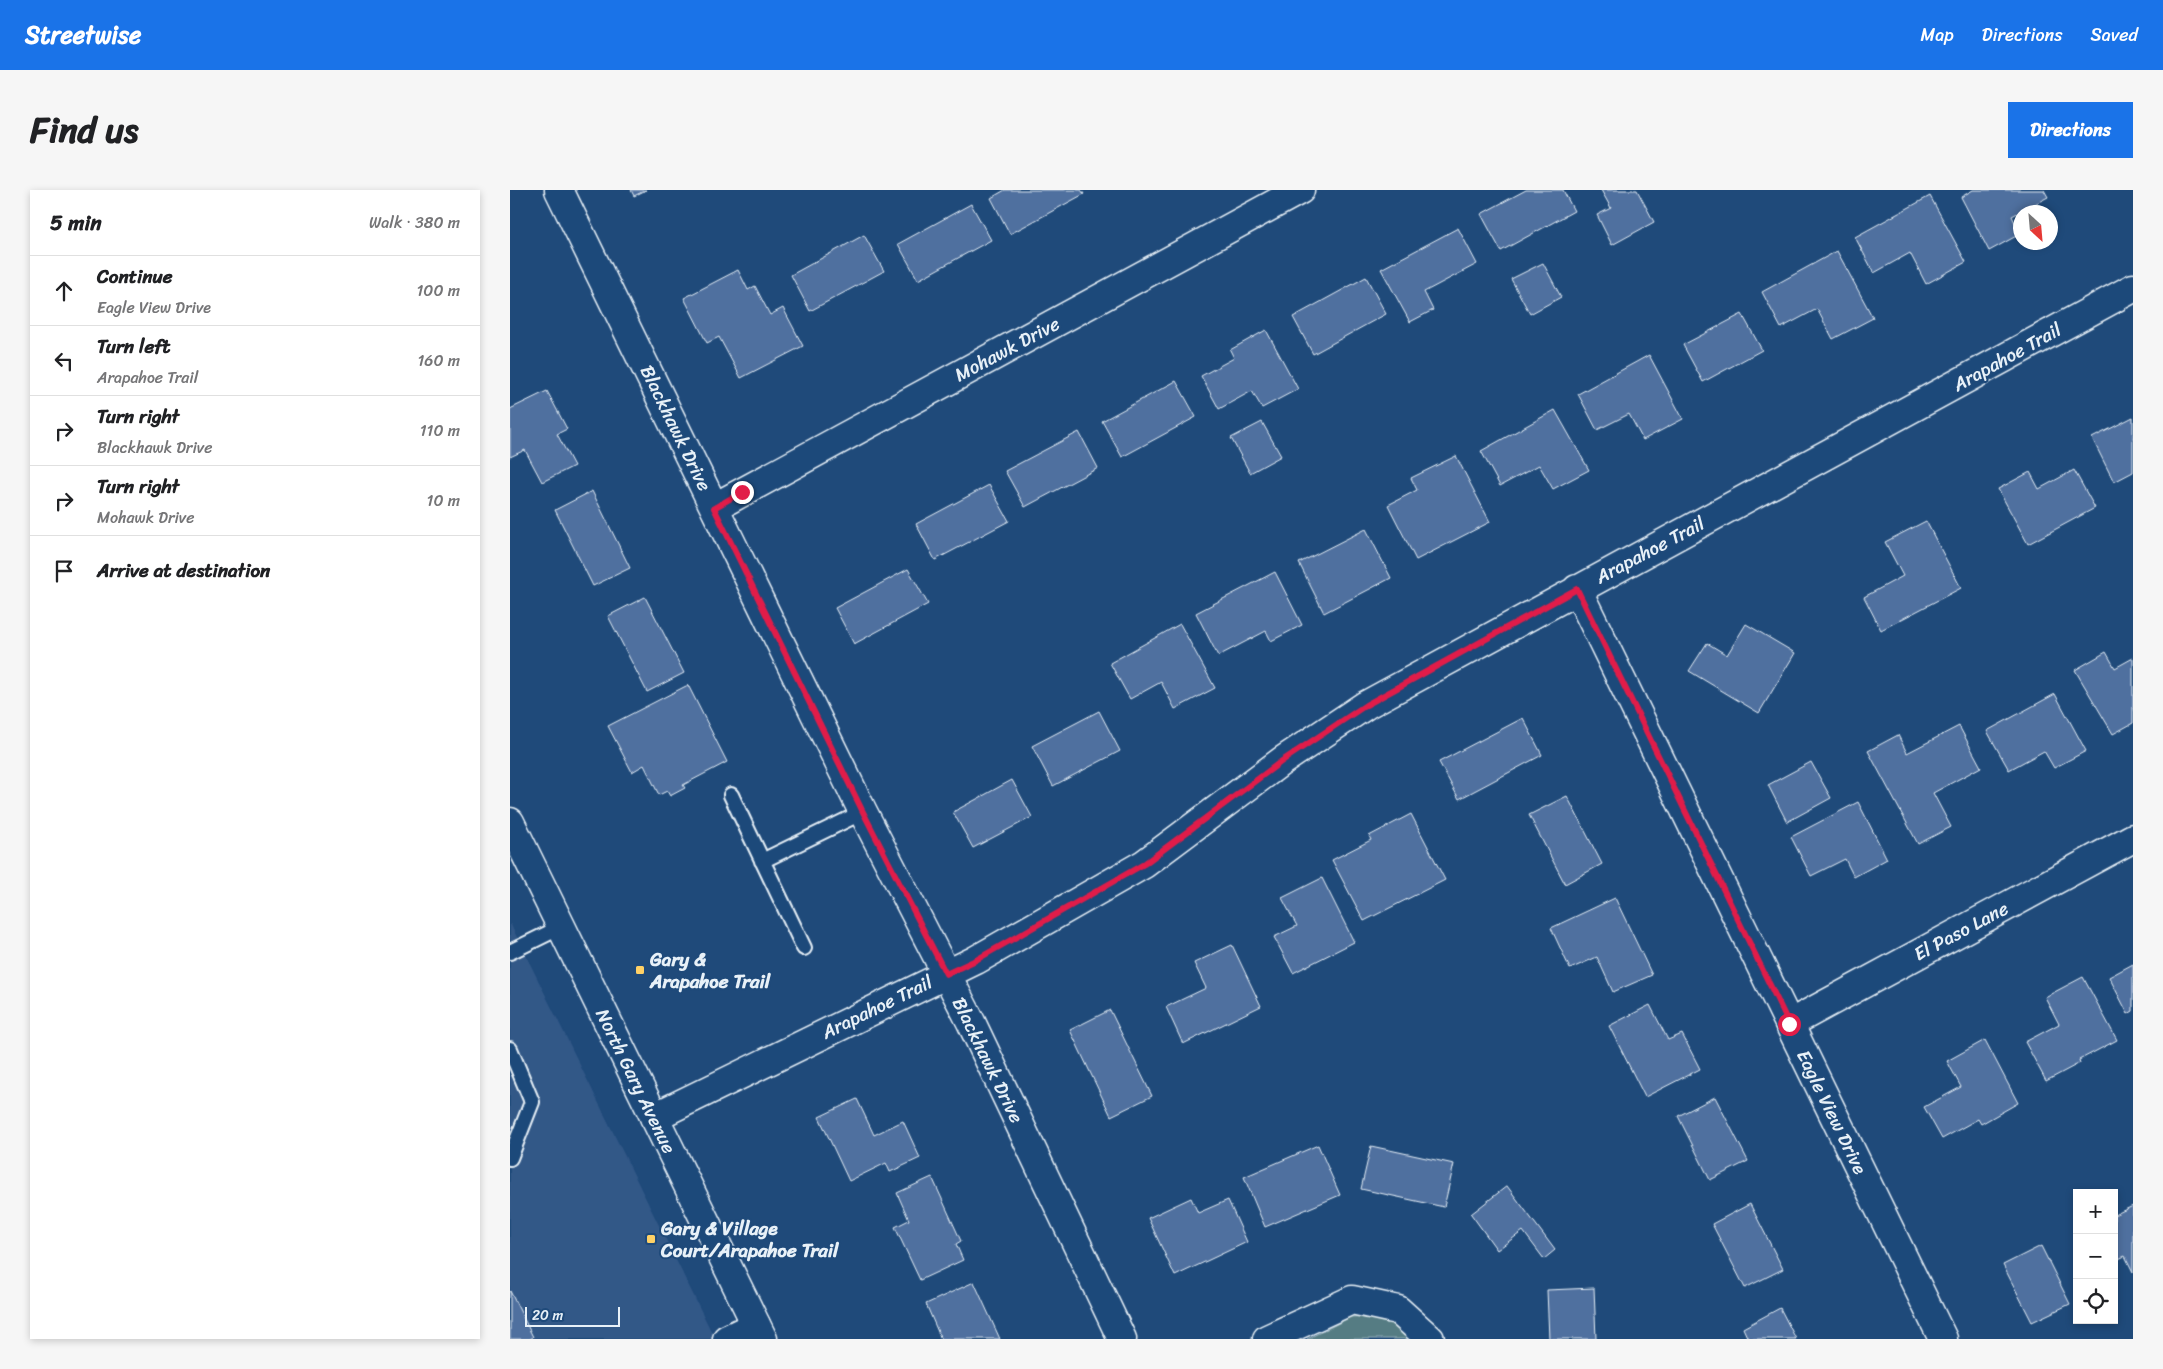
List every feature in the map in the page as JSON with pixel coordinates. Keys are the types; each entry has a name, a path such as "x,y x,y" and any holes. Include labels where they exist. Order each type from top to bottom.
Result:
{"street":[{"name":"Blackhawk Drive","path":"559,190 863,812 971,1022 1122,1339"},
{"name":"Mohawk Drive","path":"714,508 1300,190"},
{"name":"Arapahoe Trail","path":"654,1117 976,960 1144,864 1282,761 1366,705 2133,288"},
{"name":"Eagle View Drive","path":"1577,589 1943,1339"},
{"name":"North Gary Avenue","path":"510,822 759,1332"},
{"name":"El Paso Lane","path":"1789,1024 2133,838"},
{"path":"1267,1339 1352,1300 1398,1310 1430,1339"},
{"path":"728,1339 759,1332"}],"lane":[{"path":"730,795 804,948"},
{"path":"762,861 863,812"},
{"path":"510,952 561,927"},
{"path":"510,1049 532,1102 510,1158"}],"shaded area":[{"path":"510,923 715,1339 510,1339"}],"green space":[{"path":"1372,1316 1393,1323 1410,1339 1307,1339 1351,1317"}],"building":[{"path":"631,190 646,190 634,196"},
{"path":"1005,190 1081,190 1084,194 1010,234 991,198"},
{"path":"1526,190 1563,190 1574,211 1501,251 1481,214"},
{"path":"1601,190 1637,190 1654,222 1612,245 1597,215 1611,208"},
{"path":"1973,190 2044,190 2048,197 2033,205 2013,205 2013,238 1989,251 1961,197"},
{"path":"1930,196 1966,262 1926,284 1910,253 1874,273 1855,237"},
{"path":"971,204 991,240 918,280 898,244"},
{"path":"1458,228 1477,264 1424,292 1433,310 1410,322 1381,269"},
{"path":"864,235 884,271 810,311 791,275"},
{"path":"1837,251 1873,318 1833,339 1817,309 1781,328 1762,292"},
{"path":"1543,263 1561,297 1530,314 1511,279"},
{"path":"738,270 748,290 755,286 770,315 783,308 803,346 741,378 719,337 707,343 684,298"},
{"path":"1366,277 1386,314 1313,354 1293,317"},
{"path":"1742,314 1762,350 1703,382 1683,345"},
{"path":"1266,330 1298,389 1262,408 1252,391 1219,409 1201,376 1234,358 1230,350"},
{"path":"1649,355 1683,419 1643,440 1629,414 1597,430 1578,394"},
{"path":"1176,381 1196,417 1122,457 1102,421"},
{"path":"547,391 567,429 557,434 574,466 542,482 525,450 510,457 510,409"},
{"path":"1555,410 1589,470 1553,489 1539,465 1500,486 1481,451"},
{"path":"2133,417 2133,472 2114,482 2092,438"},
{"path":"1262,422 1281,456 1250,473 1231,438"},
{"path":"1079,432 1098,468 1025,507 1005,471"},
{"path":"1456,456 1490,522 1416,560 1388,505 1417,490 1411,478"},
{"path":"2074,470 2095,508 2028,544 1998,489 2030,472 2039,489"},
{"path":"989,485 1009,521 935,560 916,524"},
{"path":"592,491 630,568 593,586 555,510"},
{"path":"1926,521 1961,588 1881,630 1864,597 1903,576 1885,542"},
{"path":"1366,529 1391,578 1324,613 1299,563"},
{"path":"908,569 928,604 854,644 835,608"},
{"path":"1275,572 1302,625 1271,641 1266,631 1218,656 1196,613"},
{"path":"645,597 684,673 647,692 608,616"},
{"path":"1180,624 1215,688 1175,709 1161,682 1130,699 1110,663"},
{"path":"1746,624 1795,653 1759,713 1689,671 1707,643 1727,655"},
{"path":"2106,652 2115,668 2133,658 2133,723 2113,734 2075,670"},
{"path":"688,685 727,762 683,785 685,788 670,796 667,791 659,795 644,765 632,772 608,726"},
{"path":"2055,694 2086,751 2054,768 2044,751 2009,770 1987,731"},
{"path":"1099,711 1120,751 1053,786 1032,746"},
{"path":"1523,718 1542,755 1459,799 1439,762"},
{"path":"1959,726 1981,767 1933,793 1951,827 1918,844 1868,751 1898,735 1907,753"},
{"path":"1811,762 1831,798 1787,822 1768,785"},
{"path":"1012,780 1032,817 973,848 953,812"},
{"path":"1567,796 1602,864 1565,884 1529,815"},
{"path":"1858,802 1887,859 1854,877 1845,859 1811,876 1791,837"},
{"path":"1411,814 1445,880 1364,921 1332,860 1371,840 1369,836"},
{"path":"1322,878 1354,942 1293,973 1274,937 1297,926 1282,898"},
{"path":"1615,898 1652,975 1613,992 1597,957 1570,969 1551,928"},
{"path":"1232,945 1261,1006 1183,1044 1166,1007 1206,988 1194,963"},
{"path":"2133,964 2133,1011 2128,1014 2109,977"},
{"path":"2083,977 2117,1040 2079,1060 2080,1063 2046,1081 2025,1042 2059,1024 2045,997"},
{"path":"1650,1005 1668,1040 1682,1034 1700,1069 1645,1097 1609,1026"},
{"path":"1110,1010 1152,1096 1111,1116 1070,1030"},
{"path":"1985,1040 2018,1103 1981,1124 1978,1119 1942,1139 1924,1107 1961,1087 1947,1061"},
{"path":"1715,1097 1748,1161 1710,1180 1678,1116"},
{"path":"857,1099 874,1135 903,1121 920,1158 890,1172 886,1163 849,1181 819,1117"},
{"path":"1318,1145 1340,1195 1265,1227 1244,1177"},
{"path":"1371,1146 1454,1164 1444,1207 1361,1189"},
{"path":"932,1177 961,1241 956,1244 963,1260 920,1280 895,1227 909,1220 897,1193"},
{"path":"1507,1186 1555,1250 1544,1259 1523,1231 1497,1250 1471,1214"},
{"path":"1191,1198 1198,1213 1228,1200 1247,1242 1175,1276 1148,1218"},
{"path":"1750,1204 1783,1269 1745,1288 1712,1224"},
{"path":"2133,1206 2133,1272 2125,1256 2118,1259 2118,1213"},
{"path":"2041,1246 2070,1304 2032,1322 2003,1265"},
{"path":"974,1282 1000,1339 941,1339 926,1304"},
{"path":"1594,1288 1596,1339 1549,1339 1547,1290"},
{"path":"510,1291 533,1337 530,1339 510,1339"},
{"path":"1780,1308 1796,1339 1748,1339 1743,1328"}],"place":[{"name":"Gary & Arapahoe Trail","path":"640,970"},
{"name":"Gary & Village Court/Arapahoe Trail","path":"651,1239"}],"route":[{"path":"742,492 714,508 863,812 946,974 976,960 1144,864 1282,761 1366,705 1577,589 1789,1024"}]}
